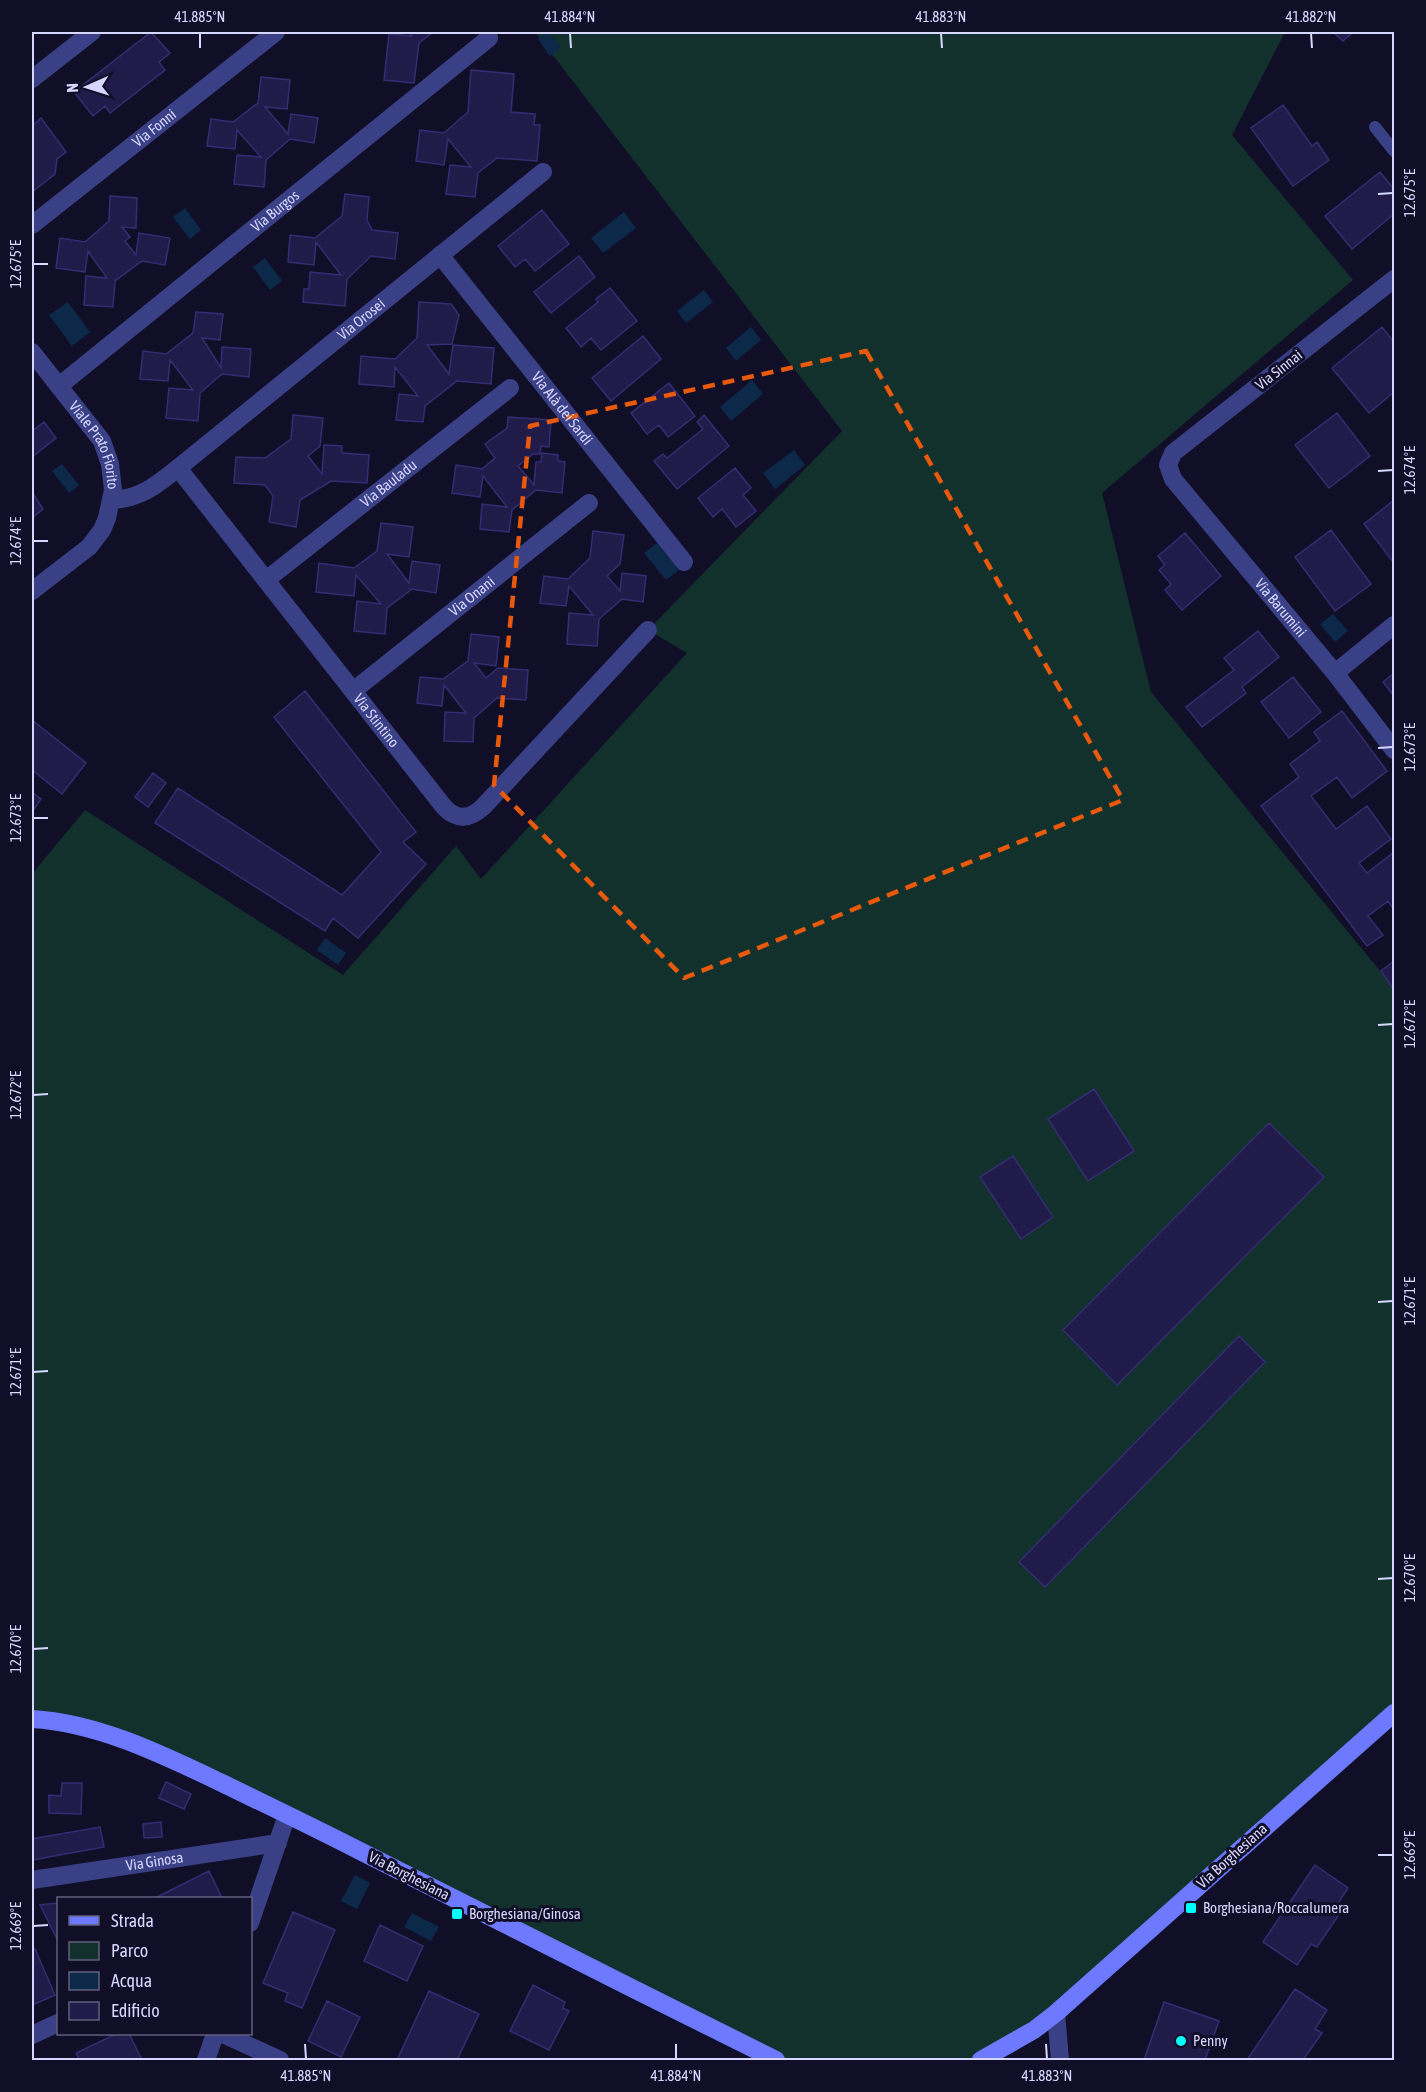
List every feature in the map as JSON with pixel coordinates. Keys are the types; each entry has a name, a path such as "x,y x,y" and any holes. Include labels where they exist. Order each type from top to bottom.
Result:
{"street":[{"path":"32,80 92,32"},
{"name":"Via Fonni","path":"32,225 276,32"},
{"name":"Via Burgos","path":"59,386 489,38"},
{"name":"Via Orosei","path":"178,468 543,172"},
{"name":"Via Alà dei Sardi","path":"440,255 684,562"},
{"name":"Via Sinnai","path":"1168,465 1173,453 1395,279"},
{"name":"Viale Prato Fiorito","path":"32,352 105,447 112,480 112,500 102,530 89,547 32,591"},
{"name":"Via Bauladu","path":"266,580 510,388"},
{"name":"Via Barumini","path":"1168,465 1173,479 1335,673 1395,750"},
{"path":"112,500 131,498 145,493 178,468"},
{"name":"Via Stintino","path":"178,468 444,807 458,817 469,816 483,807 648,630"},
{"name":"Via Onani","path":"353,691 589,503"},
{"path":"1335,673 1395,625"},
{"name":"Via Borghesiana","path":"981,2061 1034,2030 1056,2013 1395,1713"},
{"name":"Via Borghesiana","path":"32,1719 68,1724 122,1740 171,1759 776,2061"},
{"path":"252,1917 287,1815"},
{"name":"Via Ginosa","path":"32,1880 278,1843"},
{"path":"1056,2013 1060,2061"},
{"path":"32,2036 57,2023"},
{"path":"206,2061 215,2035"},
{"path":"225,2035 280,2061"}],"lane":[{"path":"1375,127 1395,152"}],"highlighted area":[{"path":"866,351 1123,800 684,978 494,785 530,426"}],"green space":[{"path":"535,32 1285,32 1232,135 1353,280 1102,493 1151,692 1394,988 1394,1713 1056,2013 981,2060 776,2060 155,1752 32,1722 32,874 85,810 343,975 456,846 481,879 687,653 648,630 842,431"}],"water":[{"path":"547,32 561,47 550,56 538,39"},
{"path":"185,208 201,230 190,239 173,217"},
{"path":"624,212 636,228 603,253 591,238"},
{"path":"265,258 282,281 270,290 253,267"},
{"path":"704,290 713,302 686,323 677,311"},
{"path":"68,302 90,332 72,346 49,315"},
{"path":"751,327 761,340 736,361 726,348"},
{"path":"752,380 763,394 731,421 720,407"},
{"path":"794,450 805,465 775,489 763,473"},
{"path":"62,464 79,485 69,493 52,471"},
{"path":"657,543 679,570 666,580 644,553"},
{"path":"1333,614 1348,631 1335,642 1320,624"},
{"path":"325,938 346,953 338,965 317,950"},
{"path":"355,1875 370,1883 357,1909 341,1901"},
{"path":"412,1913 439,1927 431,1941 404,1927"}],"building":[{"path":"151,32 170,53 159,62 165,70 110,113 105,106 93,116 74,92"},
{"path":"408,32 433,32 419,43 414,83 384,80 389,34 412,36"},
{"path":"1333,32 1353,32 1343,41"},
{"path":"471,70 514,74 511,112 535,114 534,125 540,125 537,161 497,158 478,173 475,197 446,194 450,165 471,167 448,139 444,165 416,161 420,130 444,133 468,112"},
{"path":"261,77 290,80 287,109 265,107 288,134 291,114 318,118 314,143 290,139 266,160 264,187 234,184 237,155 261,157 237,130 235,149 207,146 211,119 233,122 258,103"},
{"path":"1283,105 1312,146 1317,142 1329,160 1293,186 1251,128"},
{"path":"41,118 66,152 57,159 55,174 32,192 32,126"},
{"path":"1380,172 1394,189 1394,214 1352,249 1325,216"},
{"path":"345,194 369,197 367,220 372,230 398,233 395,259 371,256 347,279 345,306 303,302 304,289 309,289 310,272 341,275 316,242 314,265 288,262 290,235 315,238 342,216"},
{"path":"110,196 137,198 136,228 122,227 130,237 125,241 136,255 139,233 170,238 165,265 142,261 115,281 113,307 84,305 86,276 107,278 88,251 85,272 56,268 60,238 85,242 109,221"},
{"path":"542,210 569,244 535,271 525,259 515,267 498,246"},
{"path":"579,256 595,277 551,313 534,292"},
{"path":"610,288 637,321 601,350 591,338 581,347 566,328 598,302 596,299"},
{"path":"419,302 451,304 459,315 452,344 427,345 449,374 453,345 494,348 491,384 457,381 425,406 423,422 396,420 399,394 418,396 395,367 394,387 359,384 361,356 395,359 417,338"},
{"path":"196,312 223,314 220,340 202,338 221,368 222,347 251,349 249,377 222,374 200,393 198,421 166,418 169,388 193,390 170,360 168,381 140,379 143,351 166,354 193,333"},
{"path":"1382,327 1394,342 1394,392 1369,413 1332,368"},
{"path":"643,336 661,359 611,401 592,378"},
{"path":"669,383 695,416 668,437 659,425 647,434 631,413"},
{"path":"1337,413 1370,456 1329,488 1295,445"},
{"path":"293,415 323,418 320,446 308,456 322,474 324,445 342,446 342,453 369,455 367,483 331,481 300,500 296,527 269,522 273,496 265,485 234,483 236,457 265,458 291,439"},
{"path":"704,415 729,446 677,489 654,461 663,454 667,458 703,429 697,422"},
{"path":"508,417 551,420 549,447 541,446 540,454 533,454 518,466 534,485 536,462 541,462 542,453 558,455 558,461 565,462 562,493 536,490 512,510 509,532 480,529 482,504 507,507 483,476 480,497 452,493 456,465 482,469 495,458 485,444 507,428"},
{"path":"44,422 56,438 32,457 32,431"},
{"path":"735,468 751,488 743,495 756,511 736,527 722,509 713,517 698,498"},
{"path":"32,492 43,509 32,518"},
{"path":"1394,500 1394,563 1364,524"},
{"path":"381,523 413,527 409,557 387,554 409,583 412,561 440,565 436,593 412,589 387,608 385,634 354,631 357,601 381,604 356,575 354,596 316,592 319,563 354,568 377,551"},
{"path":"1331,530 1371,584 1335,611 1295,557"},
{"path":"593,531 624,535 620,564 607,576 620,591 622,573 646,576 643,602 622,599 599,619 597,646 567,644 569,613 593,615 569,586 566,606 540,603 544,576 568,579 590,558"},
{"path":"1185,533 1221,576 1182,610 1165,590 1171,584 1159,570 1165,565 1158,556"},
{"path":"1258,631 1279,657 1242,687 1246,693 1202,727 1186,707 1234,670 1224,658"},
{"path":"471,634 499,637 496,666 474,663 486,678 498,668 528,670 526,700 497,698 474,718 473,742 444,741 445,712 466,713 444,685 442,706 417,703 420,677 443,679 468,661"},
{"path":"1394,673 1394,696 1383,682"},
{"path":"1293,677 1321,712 1289,738 1261,702"},
{"path":"305,691 416,832 403,842 426,864 358,938 333,918 325,931 155,823 178,788 342,895 381,852 274,717"},
{"path":"1342,711 1387,771 1352,798 1337,777 1311,796 1336,829 1367,806 1391,839 1359,863 1367,873 1394,852 1394,910 1388,901 1368,916 1383,935 1367,946 1261,806 1299,777 1290,764 1320,741 1314,732"},
{"path":"32,720 86,763 62,794 32,770"},
{"path":"153,773 166,783 148,807 135,797"},
{"path":"32,792 41,799 32,812"},
{"path":"1394,961 1394,986 1392,987 1381,971"},
{"path":"1094,1089 1134,1151 1088,1181 1048,1119"},
{"path":"1269,1123 1324,1177 1117,1385 1063,1330"},
{"path":"1013,1156 1053,1217 1021,1239 980,1177"},
{"path":"1239,1336 1265,1362 1045,1587 1019,1562"},
{"path":"166,1782 191,1794 184,1809 159,1798"},
{"path":"62,1783 82,1783 81,1814 49,1813 49,1795 61,1796"},
{"path":"161,1822 162,1837 144,1838 143,1824"},
{"path":"100,1827 104,1847 32,1860 32,1839"},
{"path":"1315,1865 1348,1888 1336,1906 1342,1910 1317,1947 1311,1944 1297,1965 1263,1942"},
{"path":"209,1871 222,1897 157,1897"},
{"path":"57,1903 57,1939 40,1905"},
{"path":"293,1912 335,1930 302,2008 285,2001 288,1993 263,1983"},
{"path":"380,1925 423,1946 407,1981 364,1961"},
{"path":"35,1949 55,1995 32,2005 32,1951"},
{"path":"533,1985 565,2002 563,2008 569,2011 549,2050 510,2031"},
{"path":"1295,1989 1327,2010 1315,2029 1322,2033 1303,2060 1247,2060"},
{"path":"429,1991 479,2014 457,2060 397,2060"},
{"path":"327,2001 360,2017 341,2057 308,2041"},
{"name":"Penny","path":"1164,2002 1219,2021 1205,2060 1144,2060"},
{"path":"114,2035 130,2035 142,2060 80,2060 76,2053"}],"place":[{"name":"Borghesiana/Roccalumera","path":"1191,1908"},
{"name":"Borghesiana/Ginosa","path":"457,1914"},
{"name":"Penny","path":"1181,2041"}]}
